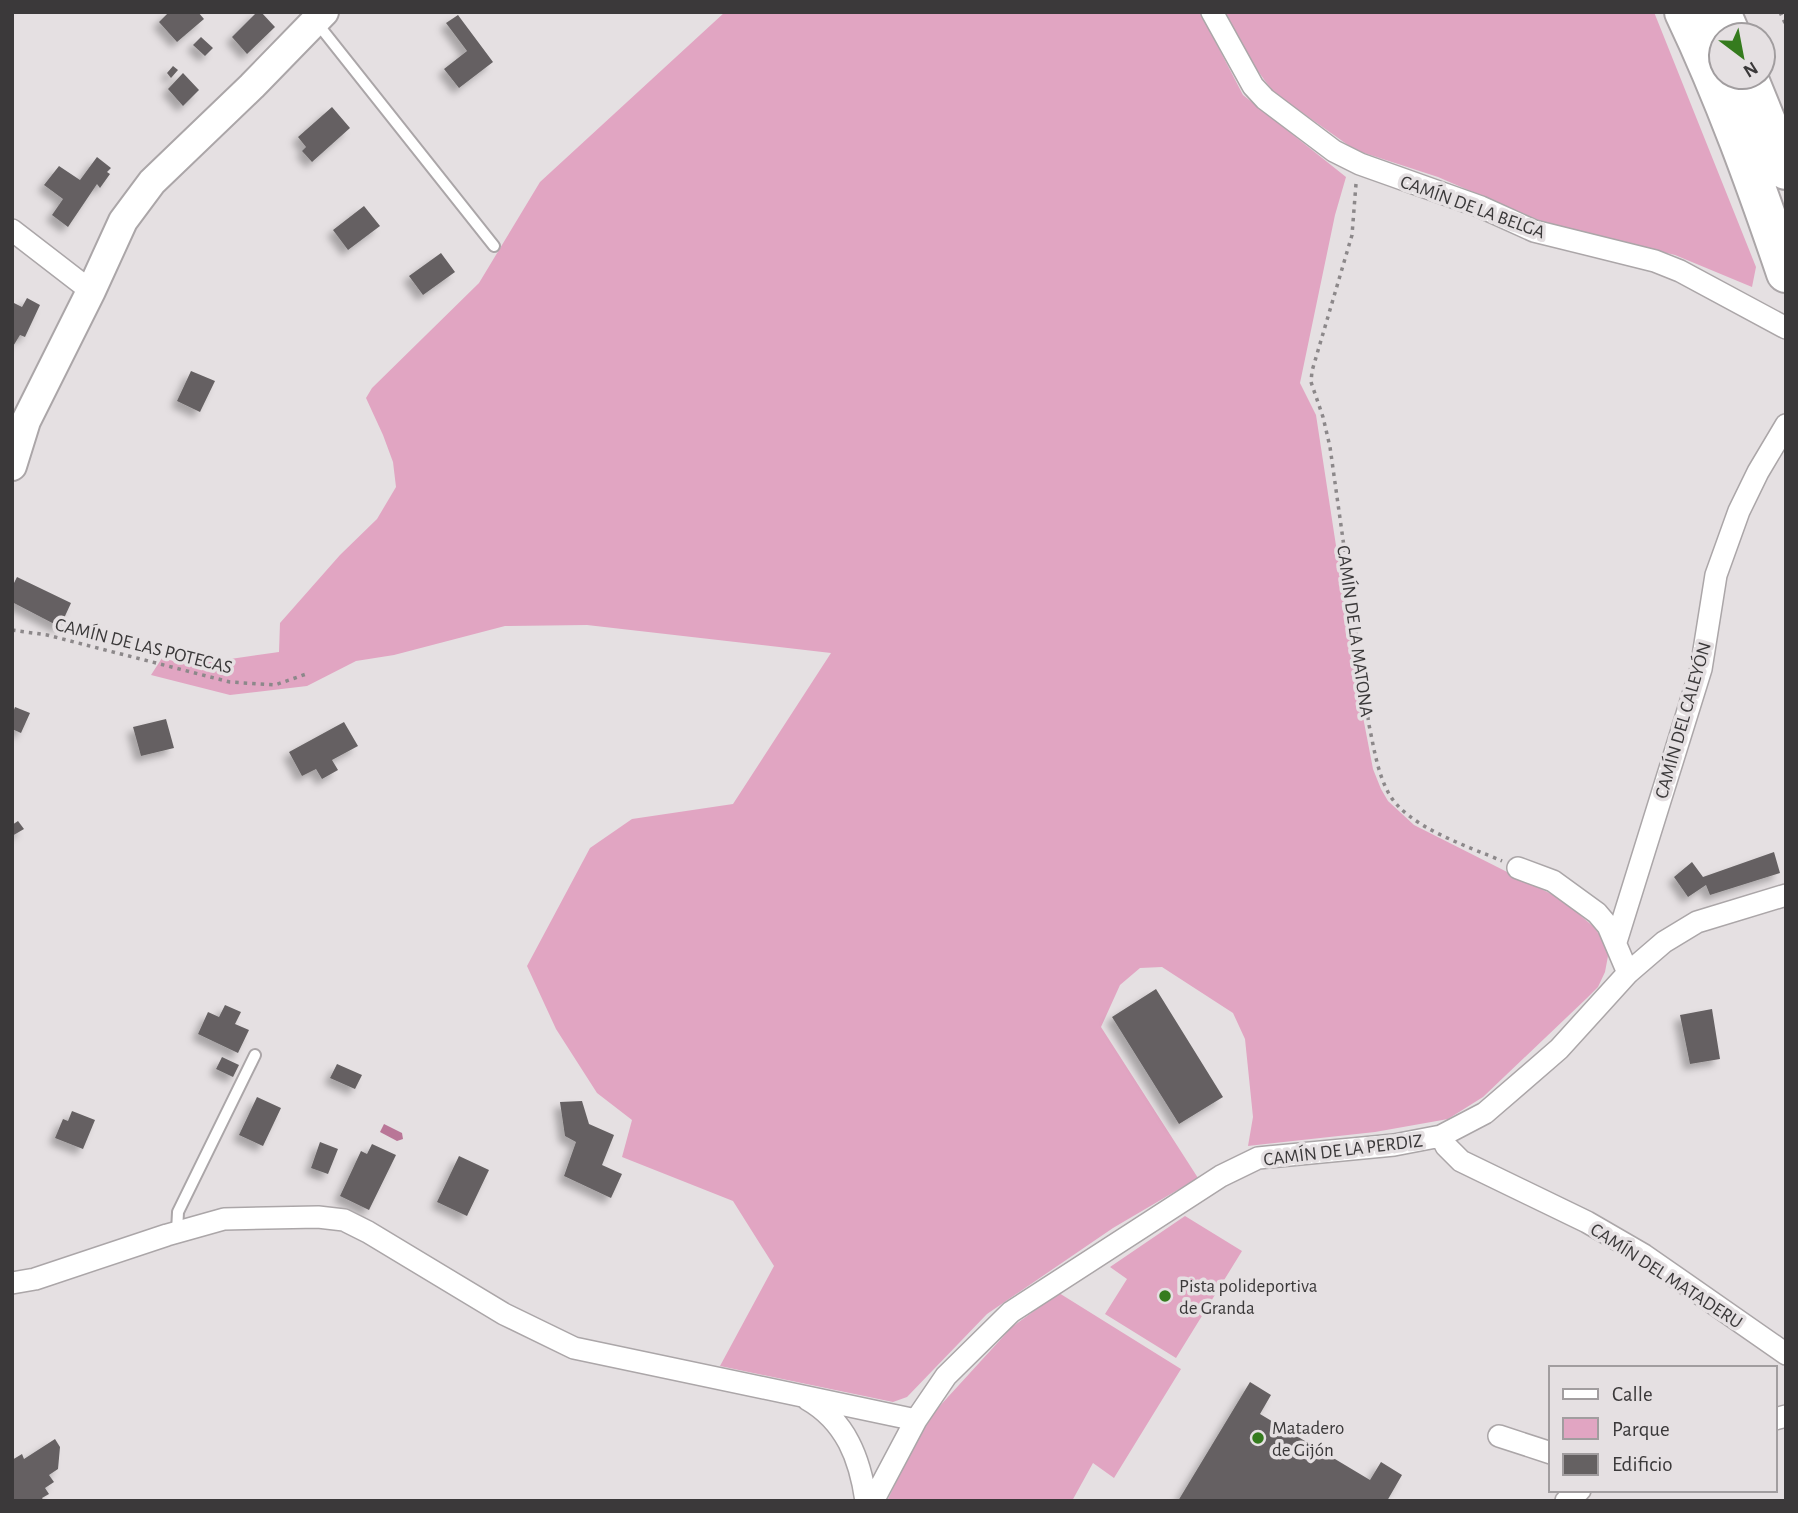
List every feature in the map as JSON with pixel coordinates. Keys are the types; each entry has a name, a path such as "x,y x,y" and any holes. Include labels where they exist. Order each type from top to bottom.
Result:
{"highway":[{"path":"1684,12 1754,181 1786,273"},
{"path":"1754,91 1786,170"}],"street":[{"name":"CAMÍN DE LA BELGA","path":"1212,12 1253,86 1265,99 1334,151 1360,164 1481,207 1534,231 1655,261 1680,271 1786,328"},
{"path":"12,466 26,421 91,292 123,221 152,182 253,86 319,17"},
{"path":"12,230 91,292"},
{"name":"CAMÍN DEL CALEYÓN","path":"1616,942 1701,669 1716,575 1739,511 1786,425"},
{"path":"1518,868 1553,881 1586,905 1608,926 1628,973"},
{"name":"CAMÍN DE LA PERDIZ","path":"873,1501 916,1420 946,1376 1012,1312 1221,1176 1258,1158 1394,1145 1441,1136 1485,1113 1559,1049 1628,973 1664,942 1697,922 1786,895"},
{"name":"CAMÍN DEL MATADERU","path":"1441,1136 1446,1146 1461,1161 1587,1222 1644,1255 1786,1354"},
{"path":"12,1283 35,1279 223,1219 318,1217 344,1220 504,1314 573,1348 916,1420"},
{"path":"799,1395 825,1412 851,1442 862,1471 866,1501"},
{"path":"1499,1436 1549,1451"}],"lane":[{"path":"319,17 494,246"},
{"path":"177,1232 178,1212 255,1055"}],"path":[{"path":"1780,12 1786,25"},
{"name":"CAMÍN DE LA MATONA","path":"1360,164 1352,235 1311,382 1330,447 1369,725 1378,770 1389,794 1408,815 1441,834 1518,868"},
{"name":"CAMÍN DE LAS POTECAS","path":"12,631 47,635 230,682 275,685 309,673"}],"green space":[{"path":"725,12 1200,12 1243,95 1346,177 1335,215 1300,383 1316,415 1359,696 1373,769 1381,789 1388,801 1414,825 1561,899 1594,927 1603,940 1608,956 1598,987 1483,1097 1448,1119 1375,1132 1248,1146 1253,1117 1245,1039 1233,1013 1162,967 1140,968 1120,985 1101,1027 1198,1178 1113,1228 987,1314 907,1397 893,1402 720,1366 774,1266 733,1201 622,1157 632,1120 597,1093 556,1029 527,966 590,848 632,819 733,804 831,653 587,625 505,626 394,655 356,661 307,686 230,695 151,675 162,658 189,665 279,652 280,623 340,555 377,519 396,487 393,462 366,398 372,388 479,283 540,182"},
{"path":"1224,12 1654,12 1756,267 1752,287 1675,255 1546,224 1438,177 1355,150 1273,92 1247,56"},
{"name":"Pista polideportiva de Granda","path":"1185,1216 1242,1251 1176,1358 1105,1314 1127,1279 1110,1267"},
{"path":"1059,1293 1181,1369 1114,1478 1093,1463 1072,1501 887,1501 926,1421 1012,1327"}],"shaded area":[{"path":"384,1124 402,1133 403,1139 397,1141 380,1132"}],"building":[{"path":"169,12 198,12 204,19 177,42 159,22"},
{"path":"257,12 261,12 275,27 247,54 232,37"},
{"path":"458,15 493,62 459,88 444,69 467,51 446,23"},
{"path":"201,37 213,48 205,56 193,45"},
{"path":"173,66 178,70 171,78 167,73"},
{"path":"183,73 199,90 183,106 168,89"},
{"path":"332,107 350,128 312,162 302,151 306,147 298,137"},
{"path":"97,157 111,168 107,172 110,174 100,188 97,184 68,227 52,215 63,199 44,185 59,166 80,180"},
{"path":"364,206 380,226 348,250 333,230"},
{"path":"441,253 455,272 423,295 409,276"},
{"path":"27,298 40,305 25,337 20,335 12,348 12,302 22,307"},
{"path":"191,371 215,381 200,412 177,401"},
{"path":"17,577 71,603 60,627 12,602 12,587"},
{"path":"15,707 30,713 21,733 12,729"},
{"path":"166,719 174,748 141,756 133,727"},
{"path":"344,722 358,746 332,760 338,770 322,779 316,769 302,776 289,752"},
{"path":"18,821 24,829 12,836 12,825"},
{"path":"1774,852 1780,873 1710,895 1706,885 1688,897 1674,877 1692,862 1703,877"},
{"path":"1156,989 1223,1097 1179,1124 1112,1017"},
{"path":"225,1005 241,1012 235,1024 249,1030 238,1053 198,1034 208,1012 219,1017"},
{"path":"1712,1009 1720,1059 1690,1064 1680,1015"},
{"path":"222,1057 239,1065 233,1077 216,1069"},
{"path":"337,1064 362,1075 355,1089 330,1078"},
{"path":"257,1097 281,1108 263,1146 239,1135"},
{"path":"582,1101 589,1124 614,1135 602,1165 622,1174 611,1198 564,1176 576,1142 565,1136 560,1102"},
{"path":"72,1111 95,1120 83,1149 55,1138 63,1119 68,1121"},
{"path":"320,1142 338,1149 328,1174 311,1168"},
{"path":"372,1144 396,1155 369,1210 340,1196 361,1151 367,1154"},
{"path":"459,1156 489,1170 467,1216 437,1202"},
{"name":"Matadero de Gijón","path":"1250,1382 1271,1395 1260,1414 1370,1480 1381,1462 1402,1475 1387,1501 1178,1501"},
{"path":"55,1439 60,1447 58,1469 49,1475 54,1482 45,1488 49,1494 42,1498 44,1501 12,1501 12,1460 22,1454 24,1459"}],"place":[{"name":"Pista polideportiva de Granda","path":"1165,1296"},
{"name":"Matadero de Gijón","path":"1258,1438"}]}
